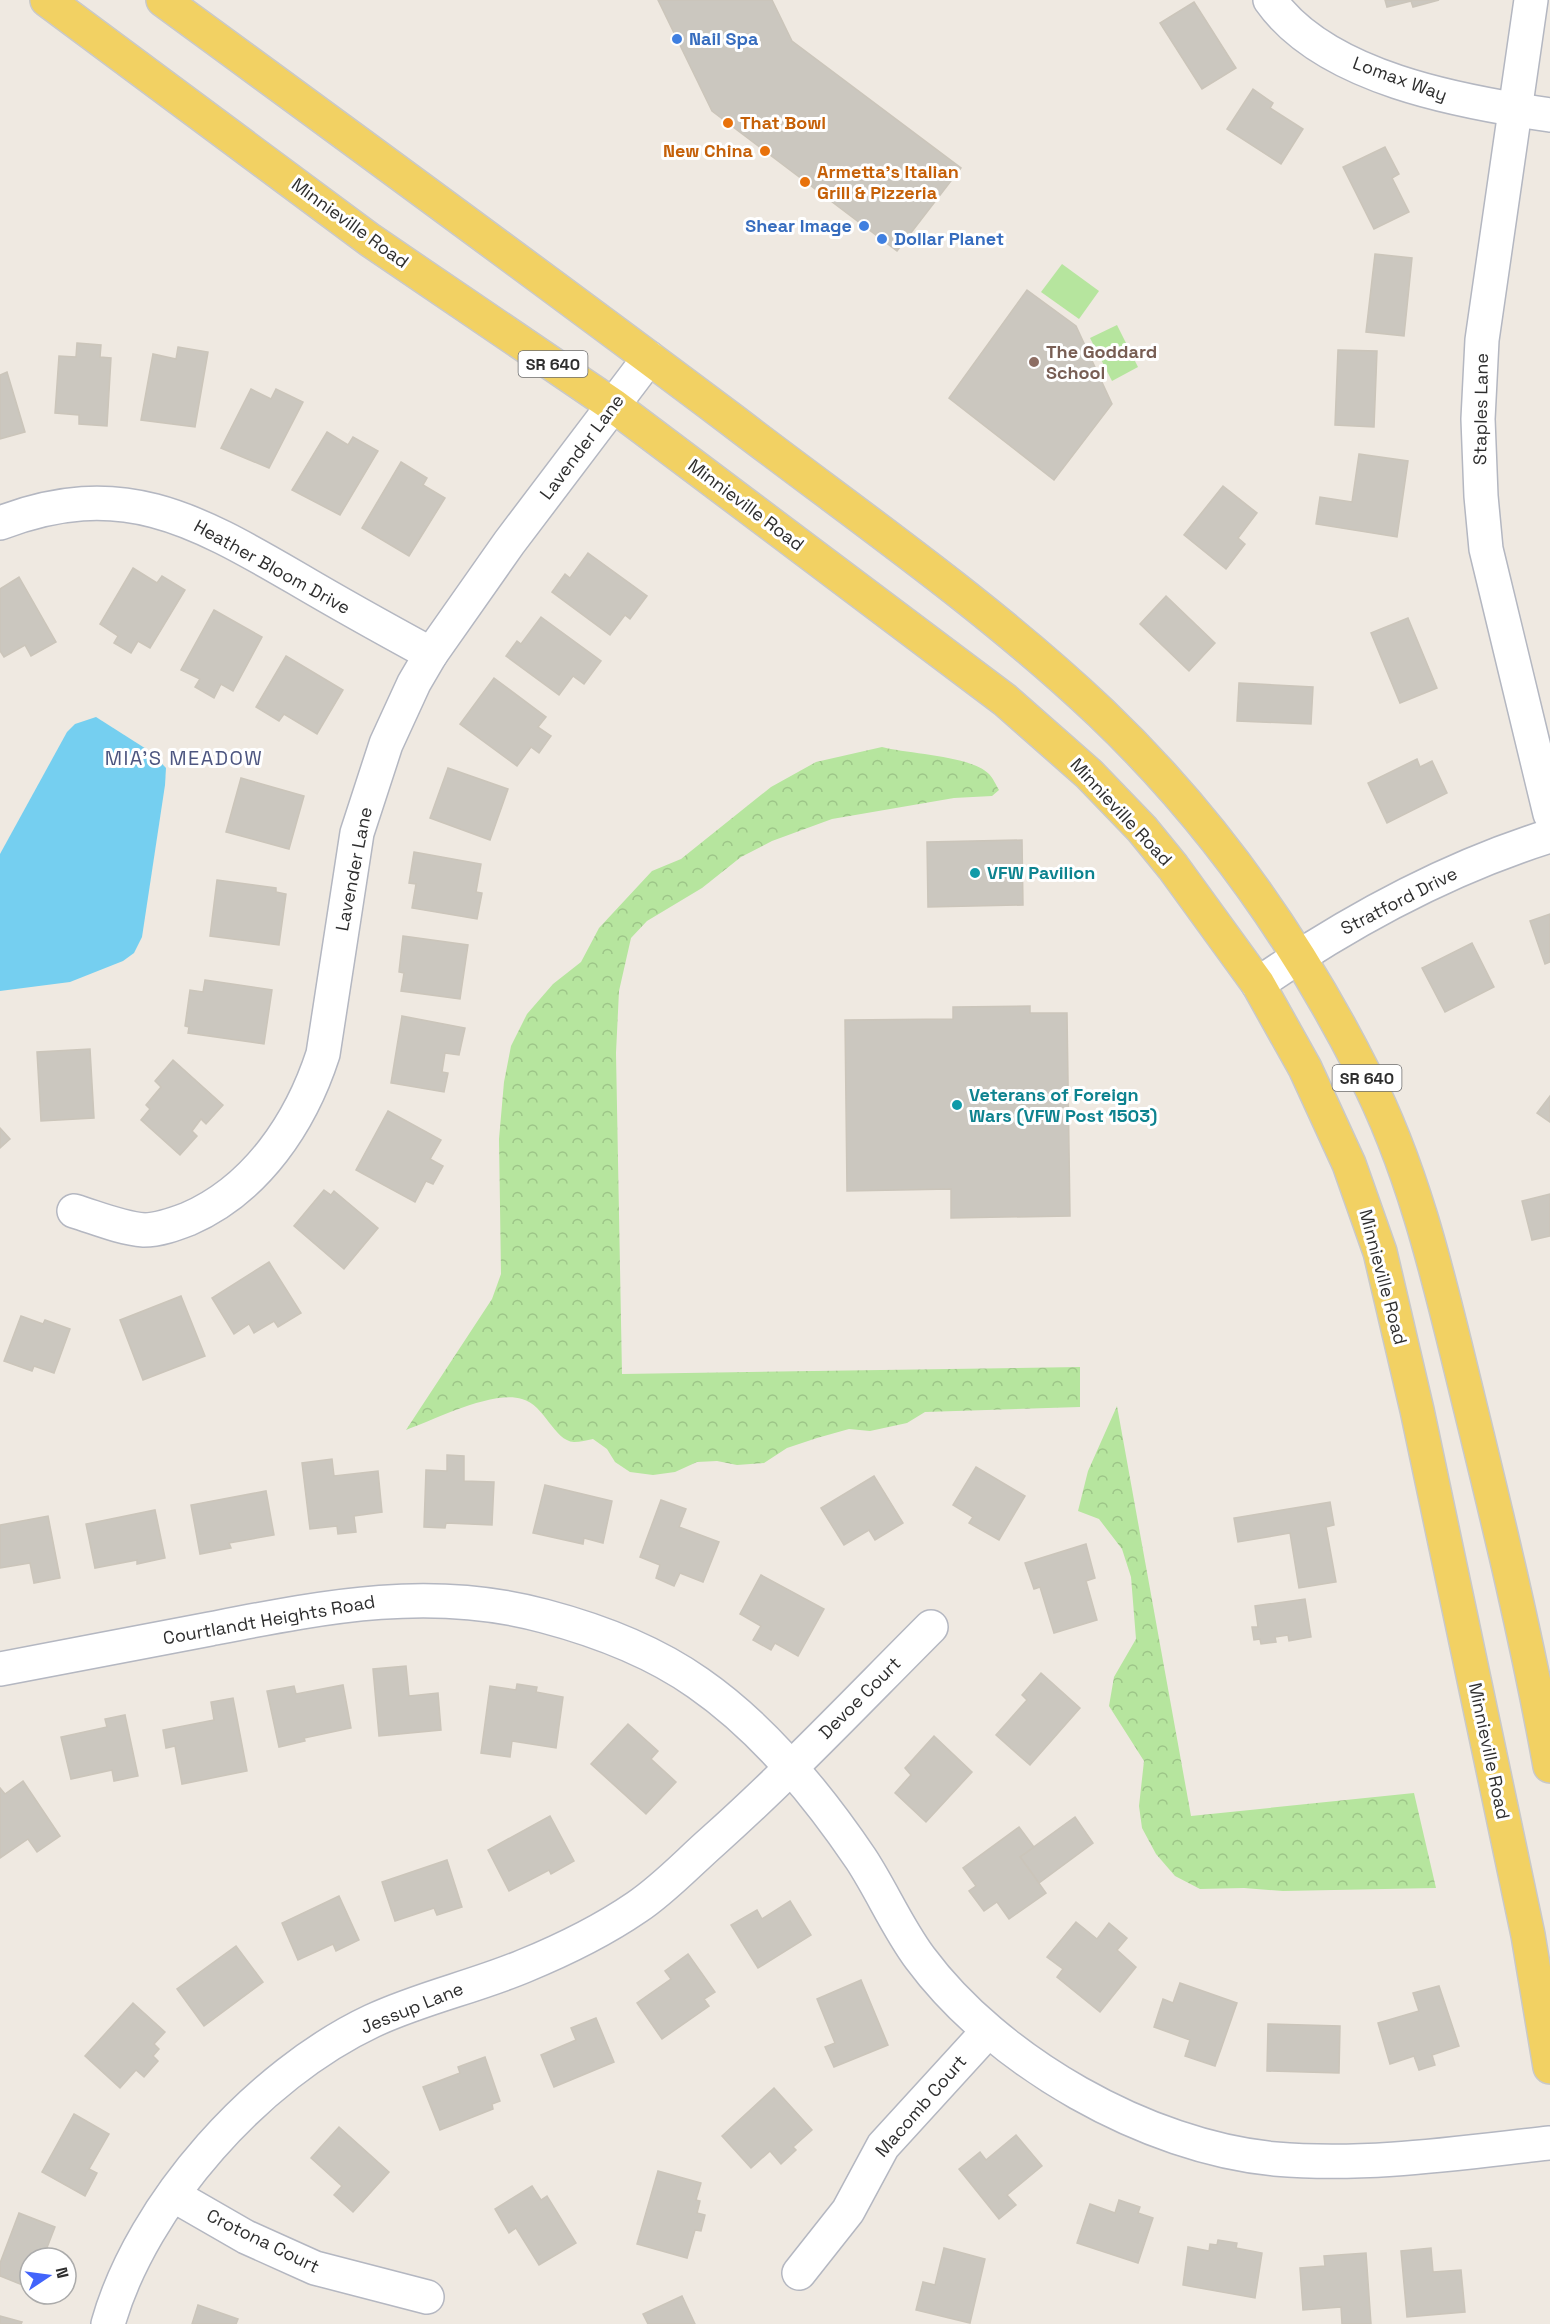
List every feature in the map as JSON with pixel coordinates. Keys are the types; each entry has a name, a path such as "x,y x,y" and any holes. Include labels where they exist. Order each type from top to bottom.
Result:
{"main road":[{"name":"Minnieville Road","path":"47,0 370,240 614,406 1005,700 1066,753 1142,829 1173,867 1258,984 1305,1068 1350,1164 1380,1252 1419,1421 1528,1935 1550,2067"},
{"name":"SR 640","path":"162,0 486,235 997,621 1099,711 1175,790 1219,843 1299,956 1367,1078 1386,1121 1427,1238 1486,1469 1550,1766"}],"street":[{"name":"Lomax Way","path":"1270,0 1302,34 1332,53 1393,80 1459,100 1550,115"},
{"name":"Staples Lane","path":"1531,0 1482,340 1478,419 1486,549 1550,814"},
{"name":"Lavender Lane","path":"74,1211 145,1230 181,1222 201,1213 240,1186 288,1130 315,1079 323,1054 357,833 370,787 386,744 431,654 509,543 649,358"},
{"name":"Heather Bloom Drive","path":"0,523 38,510 70,504 124,505 156,509 223,537 431,654"},
{"name":"Stratford Drive","path":"1258,984 1299,956 1368,915 1425,885 1493,854 1550,836"},
{"name":"Courtlandt Heights Road","path":"0,1669 333,1605 415,1600 490,1605 543,1615 583,1628 666,1663 698,1683 725,1704 790,1768 841,1831 920,1959 942,1985 988,2031 1054,2080 1094,2102 1158,2130 1214,2148 1272,2159 1327,2161 1414,2158 1550,2144"},
{"name":"Devoe Court","path":"790,1768 931,1627"},
{"name":"Jessup Lane","path":"108,2324 125,2276 173,2195 234,2122 311,2058 372,2021 523,1967 585,1938 639,1906 756,1802 790,1768"},
{"name":"Macomb Court","path":"798,2273 848,2211 883,2146 988,2031"},
{"name":"Crotona Court","path":"173,2195 246,2236 315,2268 427,2297"}],"green space":[{"path":"1062,264 1099,291 1079,319 1041,292"},
{"path":"1117,325 1138,367 1112,381 1090,338"},
{"path":"882,747 969,763 989,774 999,790 992,796 954,798 832,819 772,841 741,857 702,888 647,921 631,938 619,991 616,1053 622,1374 1080,1367 1080,1407 925,1412 907,1423 870,1431 849,1429 817,1438 787,1448 764,1463 737,1465 717,1461 697,1462 675,1472 653,1475 630,1472 615,1462 607,1449 593,1439 576,1442 567,1440 555,1430 537,1408 522,1399 510,1397 479,1402 406,1430 492,1299 501,1274 499,1139 504,1082 511,1046 527,1014 553,984 581,962 599,928 652,871 681,859 771,787 816,762"},
{"path":"1117,1406 1191,1816 1414,1793 1436,1888 1283,1891 1244,1888 1200,1889 1175,1876 1156,1854 1142,1828 1139,1806 1144,1761 1109,1706 1114,1677 1136,1639 1131,1577 1122,1549 1099,1519 1078,1511 1088,1471"}],"water":[{"path":"96,717 151,752 166,768 142,937 134,953 123,961 70,982 0,991 0,854 67,732 75,724"}],"building":[{"path":"658,0 772,0 792,41 961,168 897,251 712,111"},
{"path":"1385,0 1439,0 1413,7 1411,1 1387,7"},
{"path":"1194,2 1236,68 1202,89 1160,23"},
{"path":"1253,89 1273,103 1270,108 1303,129 1281,164 1227,129"},
{"path":"1385,147 1399,174 1392,178 1409,212 1374,229 1343,167"},
{"path":"1375,254 1412,258 1404,336 1366,332"},
{"name":"The Goddard School","path":"1027,290 1076,326 1112,404 1054,480 949,398"},
{"path":"77,343 101,345 100,357 111,358 107,426 79,424 79,415 55,413 59,356 76,357"},
{"path":"178,347 208,352 195,427 141,420 153,354 176,359"},
{"path":"1338,350 1377,351 1374,427 1335,425"},
{"path":"7,372 25,432 0,439 0,375"},
{"path":"251,389 271,399 276,389 303,402 269,468 221,448"},
{"path":"327,432 348,445 353,437 378,451 340,515 292,490"},
{"path":"1359,454 1408,461 1397,537 1316,524 1320,497 1352,502"},
{"path":"401,462 427,478 423,485 445,498 409,556 362,528"},
{"path":"1223,486 1257,513 1238,538 1245,544 1226,569 1184,535"},
{"path":"588,553 647,596 630,619 625,615 610,635 552,592 565,574 570,578"},
{"path":"133,568 157,583 162,576 185,590 150,648 138,641 131,653 114,643 118,636 100,624"},
{"path":"19,577 56,642 31,656 25,645 4,657 0,651 0,589"},
{"path":"1166,596 1215,643 1189,671 1140,624"},
{"path":"214,610 262,637 233,691 221,684 214,698 195,687 200,679 181,670"},
{"path":"541,617 601,661 584,684 573,676 559,695 506,656 517,641 521,644"},
{"path":"1408,618 1437,688 1400,703 1371,633"},
{"path":"286,656 343,690 317,734 284,714 279,721 256,707"},
{"path":"494,678 546,717 538,727 551,736 539,753 531,747 517,766 460,724"},
{"path":"1239,683 1313,687 1311,724 1237,721"},
{"path":"1417,759 1420,767 1432,761 1447,793 1387,823 1368,783"},
{"path":"448,768 508,789 490,840 430,818"},
{"path":"241,778 304,796 289,849 226,832"},
{"name":"VFW Pavilion","path":"1022,840 1023,905 928,907 927,842"},
{"path":"414,852 481,864 476,892 482,893 477,919 412,908 416,884 409,883"},
{"path":"217,880 276,888 276,892 286,894 279,945 210,936"},
{"path":"1550,914 1550,962 1545,964 1530,921"},
{"path":"403,936 468,945 460,999 401,991 404,973 399,972"},
{"path":"1472,943 1494,987 1445,1012 1422,968"},
{"path":"205,980 272,990 264,1044 188,1033 189,1027 185,1026 190,990 203,992"},
{"name":"Veterans of Foreign Wars (VFW Post 1503)","path":"1030,1006 1030,1013 1067,1013 1070,1216 951,1218 951,1189 847,1191 845,1020 953,1019 953,1007"},
{"path":"402,1016 465,1028 459,1055 445,1053 442,1072 448,1073 444,1092 391,1083"},
{"path":"90,1049 94,1118 41,1121 37,1052"},
{"path":"173,1060 223,1105 206,1124 201,1119 192,1131 197,1136 180,1155 141,1120 150,1109 146,1105 161,1087 155,1081"},
{"path":"1550,1096 1550,1122 1537,1113"},
{"path":"388,1111 441,1140 430,1159 443,1166 433,1184 426,1181 415,1202 356,1170"},
{"path":"0,1128 10,1139 0,1148"},
{"path":"324,1190 331,1195 334,1191 378,1228 344,1269 294,1226"},
{"path":"1550,1194 1550,1236 1532,1240 1522,1201"},
{"path":"269,1262 301,1313 278,1327 274,1321 254,1333 249,1324 234,1334 212,1298"},
{"path":"181,1296 205,1356 143,1380 120,1320"},
{"path":"21,1316 43,1324 45,1320 70,1329 54,1373 34,1366 32,1371 4,1361"},
{"path":"447,1455 464,1456 464,1481 494,1482 492,1525 446,1523 445,1528 424,1527 426,1470 447,1471"},
{"path":"332,1459 334,1476 378,1471 382,1512 354,1516 356,1532 338,1534 337,1526 310,1529 302,1463"},
{"path":"976,1467 1025,1496 999,1540 969,1523 973,1517 953,1505"},
{"path":"874,1476 903,1523 875,1540 869,1530 844,1545 821,1508"},
{"path":"545,1485 612,1501 603,1543 584,1538 583,1544 533,1533"},
{"path":"266,1491 274,1535 229,1543 231,1548 200,1554 191,1505"},
{"path":"661,1500 686,1509 679,1527 719,1542 703,1582 680,1573 674,1586 656,1578 660,1565 640,1557"},
{"path":"1330,1502 1334,1525 1326,1527 1336,1582 1299,1588 1290,1533 1238,1542 1234,1518"},
{"path":"155,1510 165,1558 137,1564 137,1560 95,1568 86,1524"},
{"path":"48,1516 60,1578 34,1583 30,1563 0,1568 0,1525"},
{"path":"1086,1544 1095,1578 1086,1581 1097,1620 1054,1633 1040,1587 1034,1589 1025,1563"},
{"path":"761,1575 824,1609 798,1656 775,1643 771,1650 753,1640 761,1626 740,1614"},
{"path":"1305,1599 1311,1637 1289,1641 1288,1635 1275,1637 1276,1642 1261,1644 1260,1639 1254,1640 1252,1627 1258,1627 1255,1606"},
{"path":"406,1666 409,1696 438,1693 441,1730 379,1736 373,1669"},
{"path":"1041,1673 1080,1708 1030,1765 996,1735 1027,1700 1022,1695"},
{"path":"517,1684 537,1687 536,1692 563,1697 556,1748 512,1741 510,1757 481,1753 490,1686 516,1690"},
{"path":"343,1685 351,1728 304,1738 305,1741 279,1747 267,1691 294,1686 296,1694"},
{"path":"233,1698 247,1771 182,1784 175,1746 166,1748 163,1730 214,1720 211,1702"},
{"path":"125,1715 138,1776 114,1781 112,1770 71,1779 61,1737 107,1727 105,1719"},
{"path":"628,1724 658,1751 651,1759 676,1782 646,1814 591,1764"},
{"path":"934,1736 972,1772 926,1822 895,1793 911,1775 905,1768"},
{"path":"23,1781 60,1836 37,1852 28,1839 0,1858 0,1788 5,1794"},
{"path":"550,1816 574,1861 551,1874 549,1870 509,1891 488,1850"},
{"path":"1075,1817 1093,1843 1039,1883 1020,1857"},
{"path":"1019,1827 1034,1847 1020,1857 1046,1893 1009,1919 997,1902 984,1911 969,1891 976,1886 963,1868"},
{"path":"447,1860 462,1907 437,1915 434,1908 395,1921 382,1882"},
{"path":"339,1896 359,1940 336,1951 333,1944 298,1960 282,1923"},
{"path":"790,1901 811,1935 758,1968 731,1925 757,1910 762,1919"},
{"path":"1076,1922 1097,1939 1109,1923 1127,1938 1117,1950 1136,1967 1100,2012 1057,1977 1063,1969 1047,1957"},
{"path":"236,1946 263,1982 204,2026 177,1989"},
{"path":"688,1954 715,1992 704,1999 709,2006 662,2039 637,2003 671,1979 665,1971"},
{"path":"861,1980 888,2045 834,2067 825,2047 835,2043 817,1999"},
{"path":"1180,1983 1237,2003 1215,2066 1185,2056 1190,2040 1154,2027 1163,1999 1173,2003"},
{"path":"1439,1986 1459,2046 1432,2055 1435,2065 1419,2070 1414,2056 1390,2064 1378,2023 1419,2011 1413,1993"},
{"path":"133,2003 165,2032 154,2044 159,2049 153,2056 158,2061 144,2077 136,2070 120,2088 85,2056"},
{"path":"596,2018 614,2062 554,2087 541,2055 576,2040 571,2028"},
{"path":"1268,2024 1340,2026 1339,2073 1267,2071"},
{"path":"485,2057 500,2101 492,2104 493,2109 440,2130 423,2087 460,2073 458,2067"},
{"path":"774,2088 812,2130 793,2147 796,2150 781,2164 770,2151 751,2168 722,2136"},
{"path":"74,2114 109,2134 89,2169 97,2173 85,2196 42,2172"},
{"path":"339,2127 389,2172 353,2212 334,2195 342,2186 311,2158"},
{"path":"1016,2135 1042,2166 1007,2195 1016,2205 999,2219 959,2169 980,2152 986,2160"},
{"path":"658,2171 701,2183 696,2200 700,2201 697,2213 705,2215 701,2231 695,2230 687,2258 637,2244"},
{"path":"532,2186 541,2200 547,2196 576,2243 539,2265 516,2228 509,2233 495,2209"},
{"path":"1119,2200 1140,2207 1138,2213 1153,2218 1138,2263 1077,2243 1090,2204 1115,2213"},
{"path":"19,2213 55,2227 48,2246 18,2246 18,2283 0,2276 0,2263"},
{"path":"1218,2240 1237,2243 1236,2248 1262,2253 1255,2298 1183,2285 1188,2247 1209,2251 1210,2244 1217,2245"},
{"path":"944,2248 985,2259 970,2323 916,2310 923,2282 935,2285"},
{"path":"1431,2248 1433,2272 1461,2270 1465,2312 1407,2317 1401,2251"},
{"path":"1366,2253 1371,2324 1342,2324 1341,2307 1303,2310 1300,2268 1325,2266 1324,2256"},
{"path":"682,2296 695,2324 648,2324 643,2314"},
{"path":"198,2305 238,2319 236,2324 192,2324"},
{"path":"0,2316 22,2322 21,2324 0,2324"}],"place":[{"name":"Nail Spa","path":"677,39"},
{"name":"That Bowl","path":"728,123"},
{"name":"New China","path":"765,151"},
{"name":"Armetta's Italian Grill & Pizzeria","path":"805,182"},
{"name":"Shear Image","path":"864,226"},
{"name":"Dollar Planet","path":"882,239"},
{"name":"The Goddard School","path":"1034,362"},
{"name":"VFW Pavilion","path":"975,873"},
{"name":"Veterans of Foreign Wars (VFW Post 1503)","path":"957,1105"}],"district":[{"name":"MIA'S MEADOW","path":"184,758"}]}
